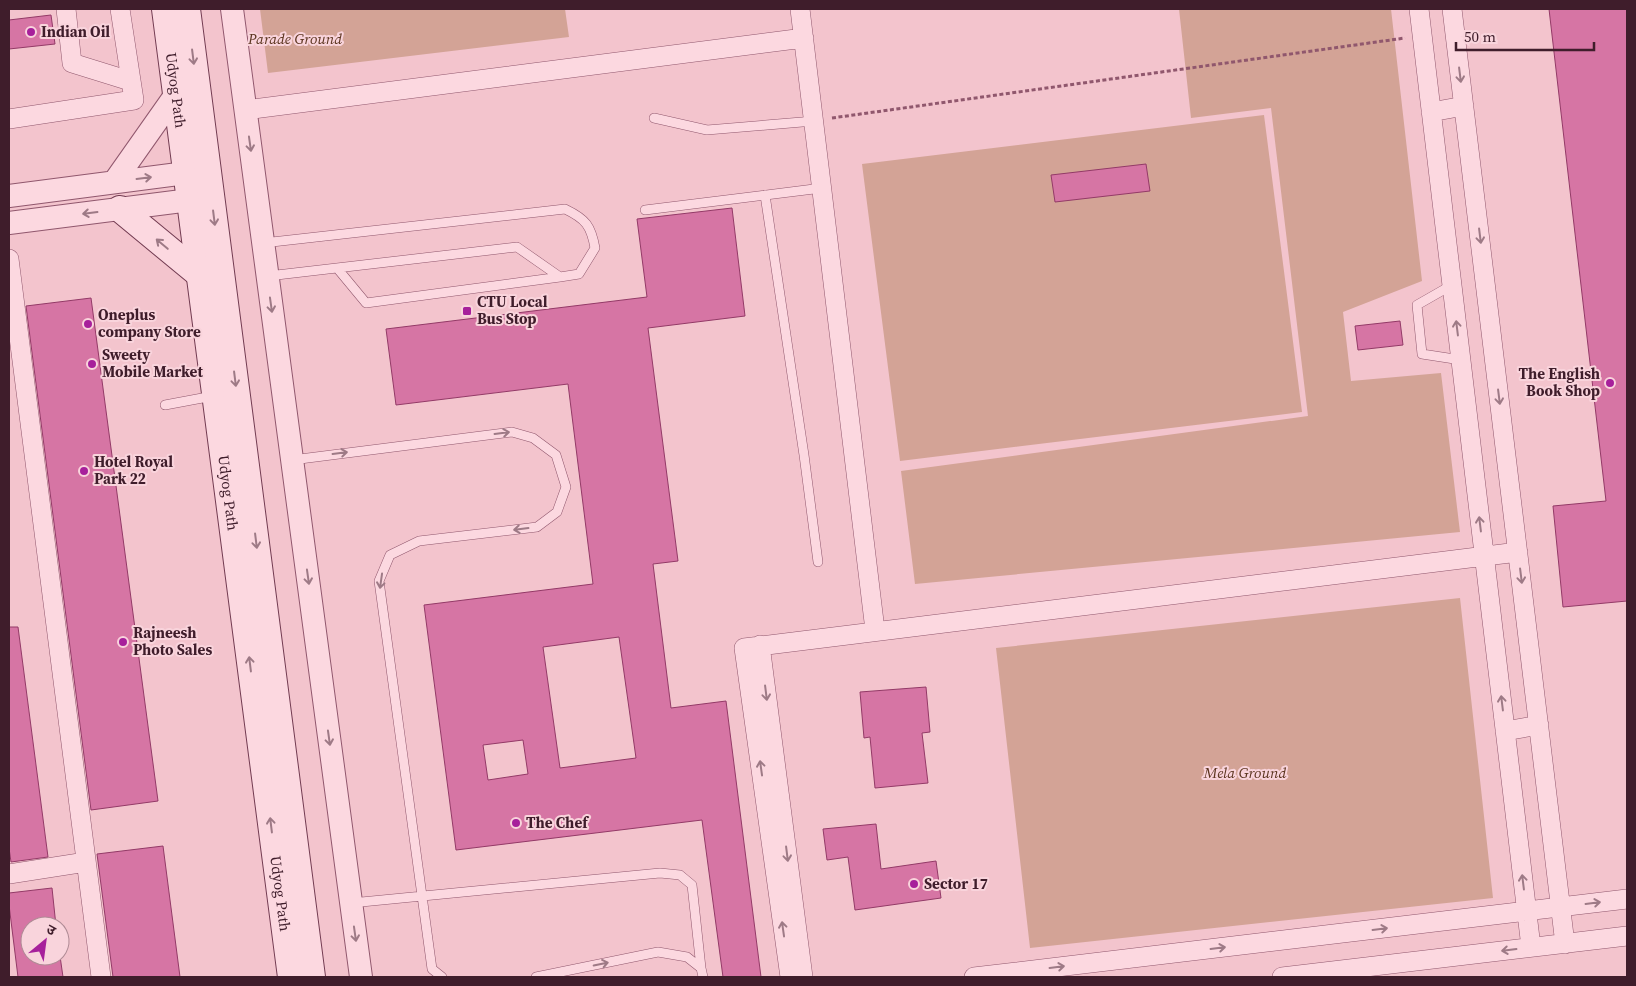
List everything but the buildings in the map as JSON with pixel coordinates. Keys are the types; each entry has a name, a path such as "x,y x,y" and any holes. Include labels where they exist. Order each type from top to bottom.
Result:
{"main road":[{"name":"Udyog Path","path":"165,9 291,977"},
{"name":"Udyog Path","path":"187,9 312,977"},
{"path":"120,209 200,275"}],"street":[{"path":"66,9 72,64 130,81"},
{"path":"9,118 134,100 120,9"},
{"path":"232,9 361,977"},
{"path":"800,9 875,630"},
{"path":"1419,9 1531,948"},
{"path":"1452,9 1565,944"},
{"path":"246,110 804,38"},
{"path":"114,182 176,94"},
{"path":"1431,112 1464,106"},
{"path":"9,196 186,173"},
{"path":"9,223 190,200"},
{"path":"9,260 12,310 101,977"},
{"path":"790,977 744,648 875,630 1518,552"},
{"path":"760,645 803,977"},
{"path":"1505,731 1539,725"},
{"path":"9,874 86,862"},
{"path":"978,977 1627,899"},
{"path":"1282,977 1627,936"}],"lane":[{"path":"654,118 707,130 814,121"},
{"path":"645,210 822,188"},
{"path":"765,195 818,562"},
{"path":"263,244 565,210 580,216 592,232 595,248 579,274 366,303 337,268"},
{"path":"268,276 517,247 560,277"},
{"path":"1452,285 1417,305 1422,354 1461,360"},
{"path":"164,405 215,396"},
{"path":"292,460 512,432 533,438 556,455 566,487 557,512 538,527 419,541 390,555 379,580 432,968 442,977"},
{"path":"351,903 660,872 680,875 692,886 703,977"},
{"path":"536,977 658,952 687,957 701,968"}],"path":[{"path":"814,121 1422,35"}],"green space":[{"name":"Parade Ground","path":"260,9 565,9 569,37 268,73"},
{"path":"1179,9 1391,9 1422,281 1343,312 1351,381 1441,373 1460,532 915,584 901,471 1308,416 1271,108 1191,118"},
{"path":"1264,115 1302,412 900,461 862,164"},
{"name":"Mela Ground","path":"1460,598 1493,898 1030,948 996,648"}],"place":[{"name":"Indian Oil","path":"31,32"},
{"name":"CTU Local Bus Stop","path":"467,311"},
{"name":"Oneplus company Store","path":"88,324"},
{"name":"Sweety Mobile Market","path":"92,364"},
{"name":"The English Book Shop","path":"1610,383"},
{"name":"Hotel Royal Park 22","path":"84,471"},
{"name":"Rajneesh Photo Sales","path":"123,642"},
{"name":"The Chef","path":"516,823"},
{"name":"Sector 17","path":"914,884"}]}
